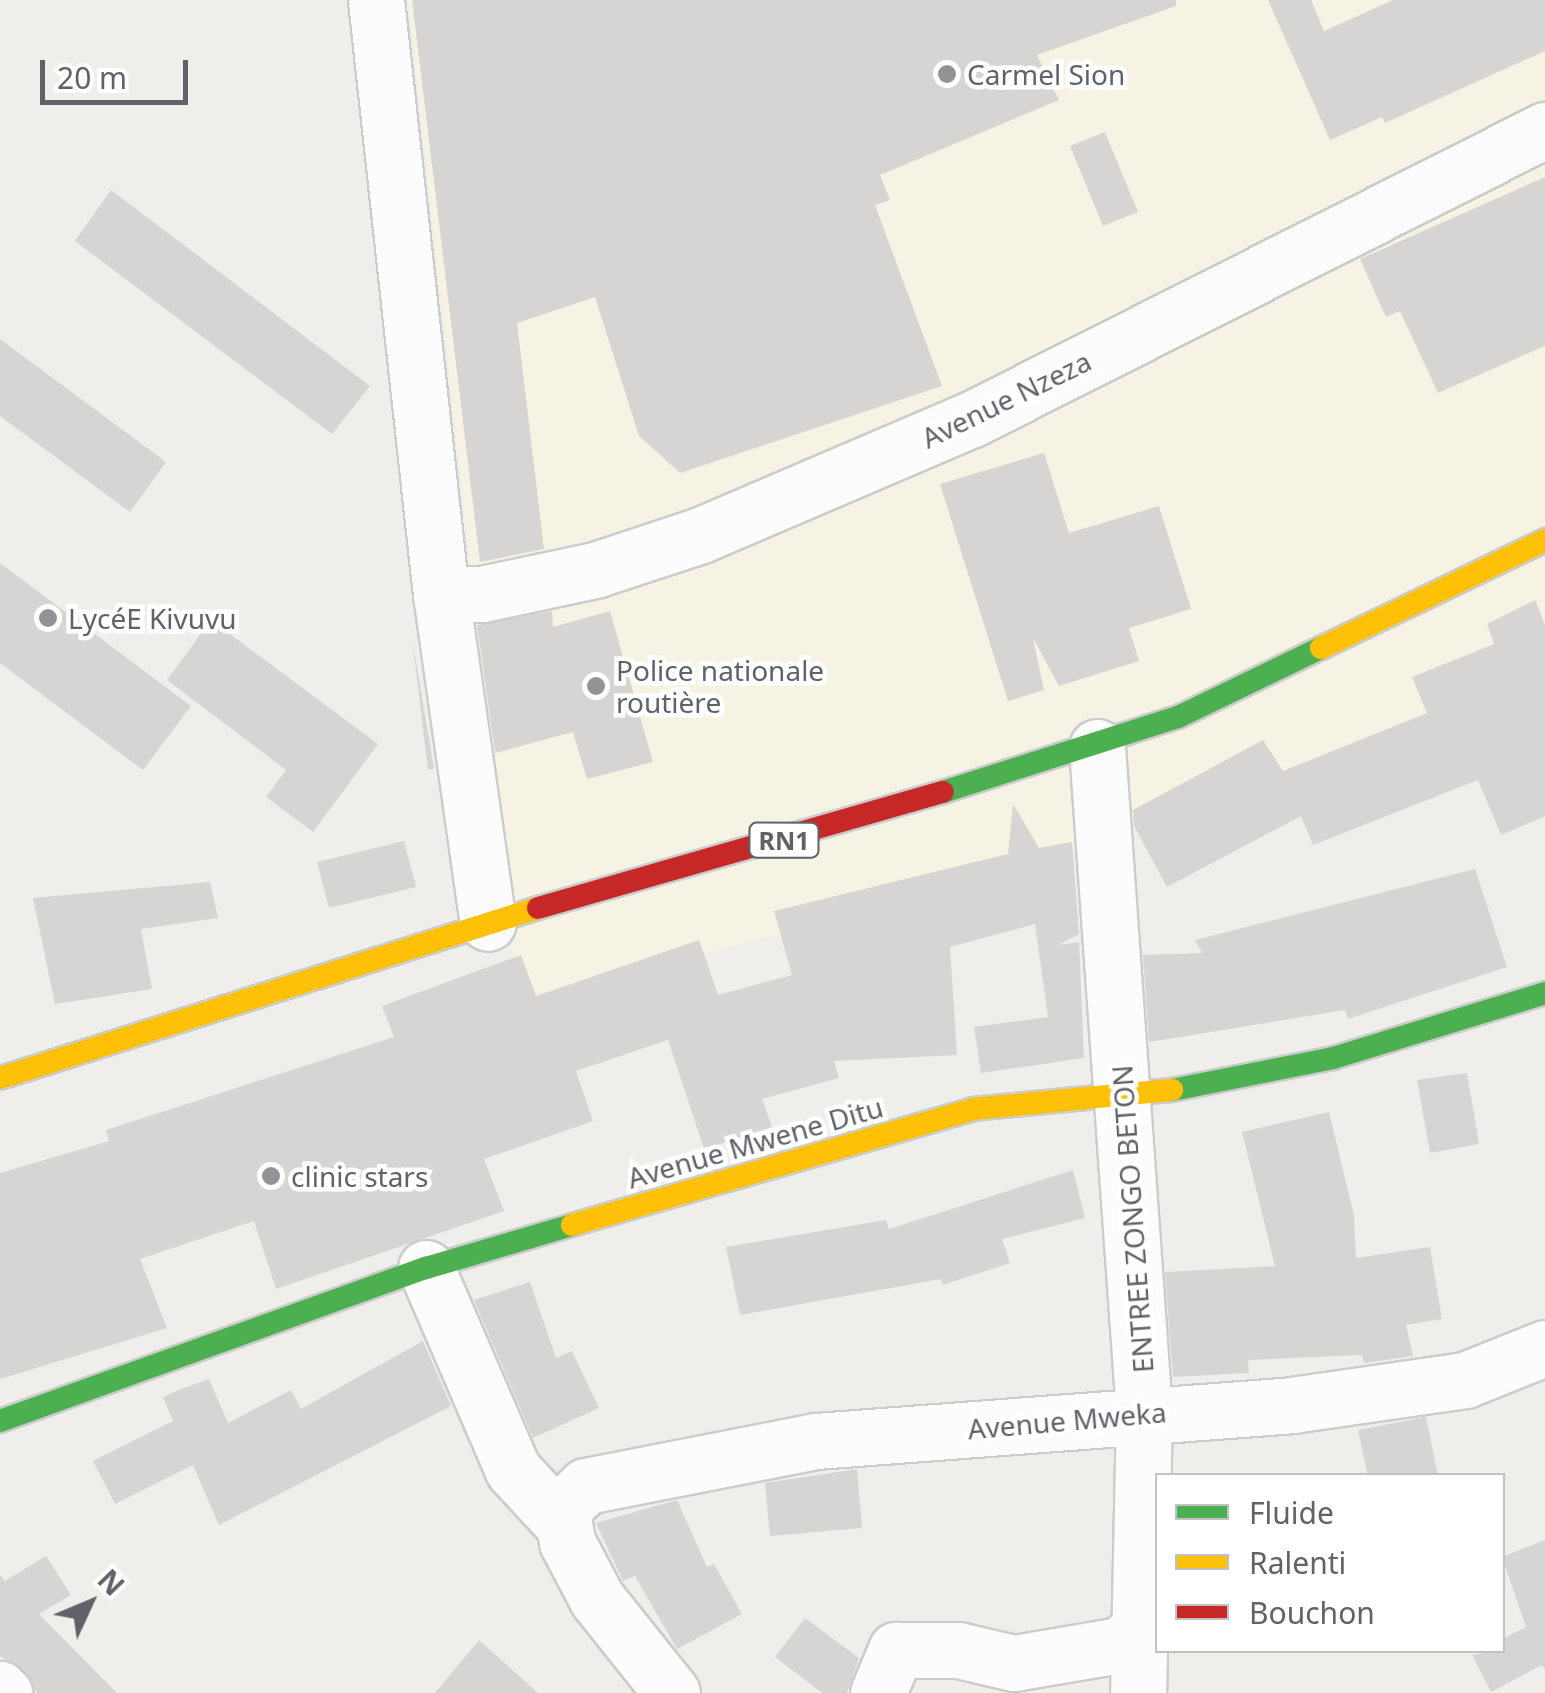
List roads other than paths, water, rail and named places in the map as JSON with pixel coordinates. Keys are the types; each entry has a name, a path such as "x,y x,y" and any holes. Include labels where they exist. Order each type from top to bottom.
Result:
{"main road":[{"name":"RN1","path":"0,1078 488,923 1097,746 1178,717 1545,540"},
{"name":"Avenue Mwene Ditu","path":"0,1420 426,1268 972,1109 1126,1099 1332,1058 1545,992"}],"street":[{"path":"376,0 441,594 488,923"},
{"name":"Avenue Nzeza","path":"441,594 482,594 595,570 737,519 972,419 1545,130"},
{"name":"ENTREE ZONGO BETON","path":"1097,746 1126,1099 1144,1412 1138,1693"},
{"path":"426,1268 513,1470 573,1504 597,1599 672,1693"},
{"name":"Avenue Mweka","path":"573,1504 816,1441 1144,1412 1292,1405 1464,1380 1545,1348"},
{"path":"878,1693 896,1650 958,1650 1014,1663 1120,1644 1139,1629"}],"place":[{"name":"Carmel Sion","path":"947,74"},
{"name":"LycéE Kivuvu","path":"48,618"},
{"name":"Police nationale routière","path":"596,686"},
{"name":"clinic stars","path":"271,1176"}]}
